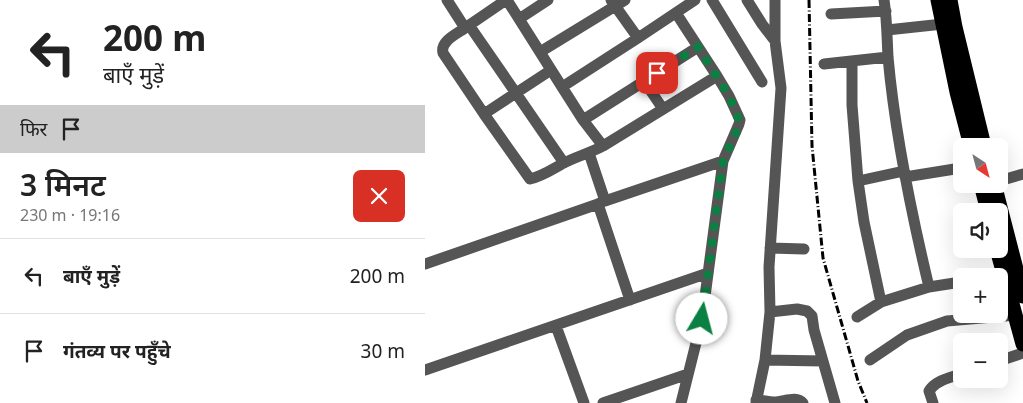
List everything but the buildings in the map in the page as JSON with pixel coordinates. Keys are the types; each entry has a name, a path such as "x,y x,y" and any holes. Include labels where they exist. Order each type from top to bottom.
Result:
{"highway":[{"path":"938,0 957,92 969,138"},
{"path":"950,0 982,138"},
{"path":"989,193 1023,296"},
{"path":"1008,298 1016,315 1023,344"}],"street":[{"path":"447,0 516,93 564,163"},
{"path":"603,146 583,120 507,0 467,26 444,44 442,49 483,114 530,179 543,176 564,163 603,146 717,76"},
{"path":"519,18 548,0"},
{"path":"540,52 613,3 625,0"},
{"path":"562,87 695,0"},
{"path":"712,0 762,82"},
{"path":"747,0 775,40"},
{"path":"775,0 775,40 781,88 779,133 770,248 770,312 765,360 756,401 775,402 796,399 801,400 803,403"},
{"path":"613,3 639,38"},
{"path":"831,14 885,6 888,57 905,174 912,216 929,287"},
{"path":"676,13 729,96 739,120 736,133 723,161 702,319 681,403"},
{"path":"887,30 943,24"},
{"path":"583,120 698,47"},
{"path":"824,64 888,57"},
{"path":"852,61 851,105 858,181 864,222 881,302"},
{"path":"483,114 551,70"},
{"path":"644,81 663,109"},
{"path":"589,153 630,300"},
{"path":"425,264 723,161"},
{"path":"858,181 953,169"},
{"path":"1008,178 1023,174"},
{"path":"770,248 804,248"},
{"path":"425,370 708,273"},
{"path":"857,317 881,302 929,287 953,283"},
{"path":"770,312 797,309 812,316 814,330 835,403"},
{"path":"870,360 907,335 947,321 1016,315"},
{"path":"556,326 585,403"},
{"path":"1008,358 1023,353"},
{"path":"765,360 823,361"},
{"path":"603,403 688,374"},
{"path":"933,403 930,388 936,383 953,377"}],"railway":[{"path":"809,0 812,146 823,258 858,381 867,403"}],"route":[{"path":"657,73 698,47 729,96 739,120 736,133 723,161 702,319"}]}
